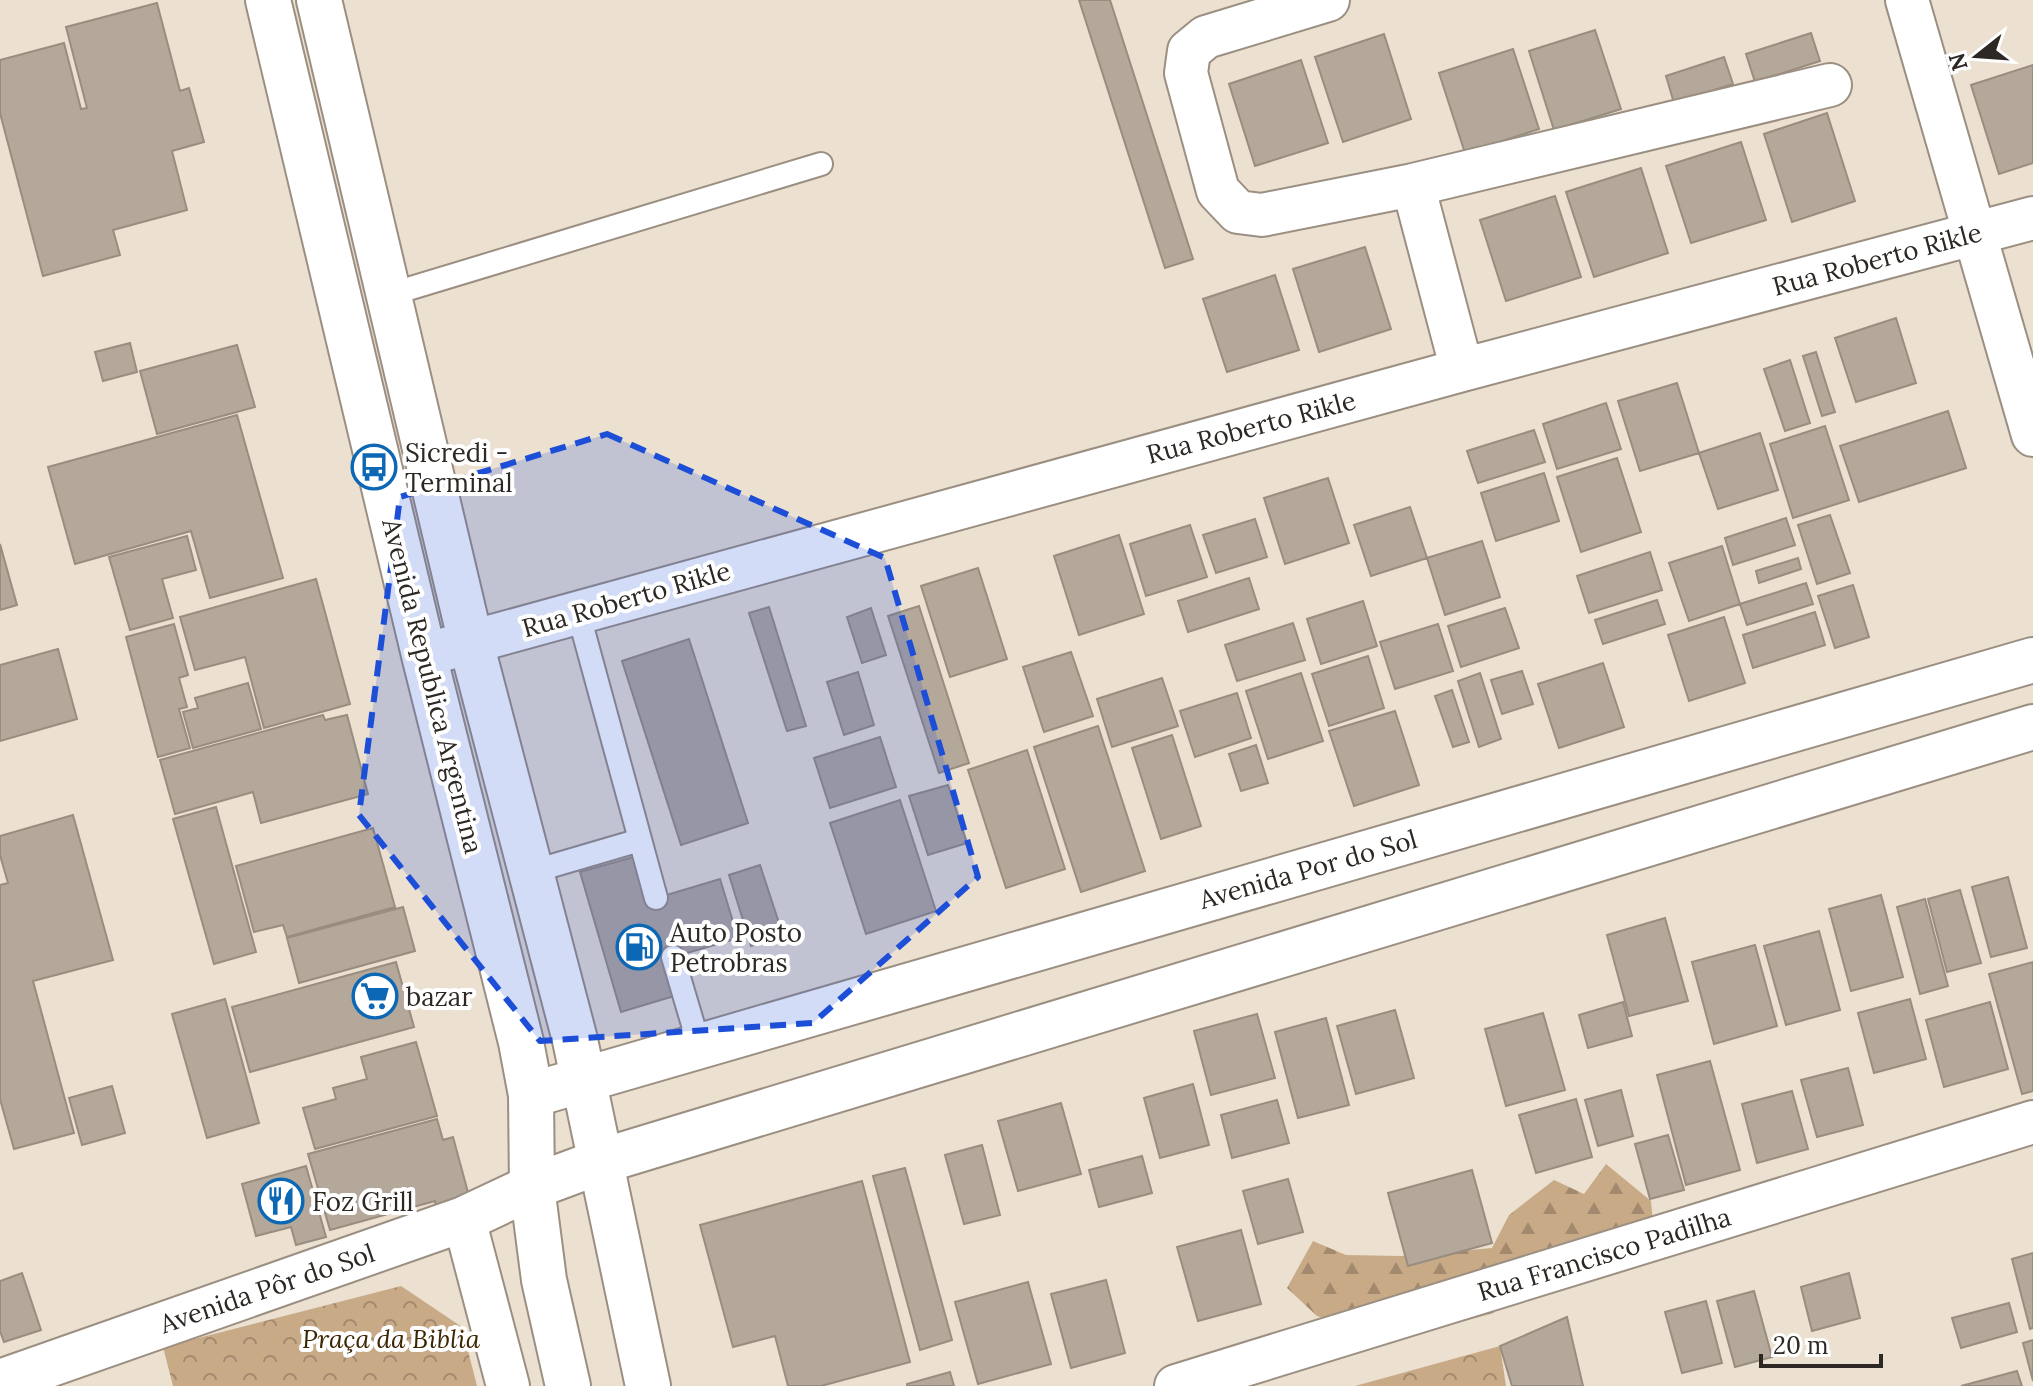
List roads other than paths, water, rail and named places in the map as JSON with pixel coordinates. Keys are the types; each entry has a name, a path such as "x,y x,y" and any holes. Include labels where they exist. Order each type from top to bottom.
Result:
{"street":[{"name":"Avenida Republica Argentina","path":"268,0 424,655 521,1042 531,1095 532,1187 544,1280 568,1386"},
{"name":"Avenida Republica Argentina","path":"319,0 471,643 584,1079 648,1386"},
{"path":"1328,0 1206,37 1189,51 1186,73 1218,191 1238,212 1262,215 1413,185 1830,85"},
{"path":"1907,0 2033,435"},
{"path":"1413,185 1462,370"},
{"name":"Rua Roberto Rikle","path":"424,655 1462,370 2033,218"},
{"name":"Avenida Por do Sol","path":"531,1095 2033,660"},
{"path":"602,1161 2033,727"},
{"name":"Rua Francisco Padilha","path":"1176,1386 2033,1122"},
{"name":"Avenida Pôr do Sol","path":"0,1382 464,1219 532,1187 602,1161"},
{"path":"464,1219 508,1386"}],"lane":[{"path":"388,295 821,164"},
{"path":"578,612 656,898"},
{"path":"531,872 640,840"},
{"path":"673,957 699,1045"}],"place":[{"name":"Sicredi - Terminal","path":"374,467"},
{"name":"Auto Posto Petrobras","path":"639,947"},
{"name":"bazar","path":"375,996"},
{"name":"Foz Grill","path":"281,1201"}],"park label":[{"name":"Praça da Biblia","path":"391,1338"}]}
